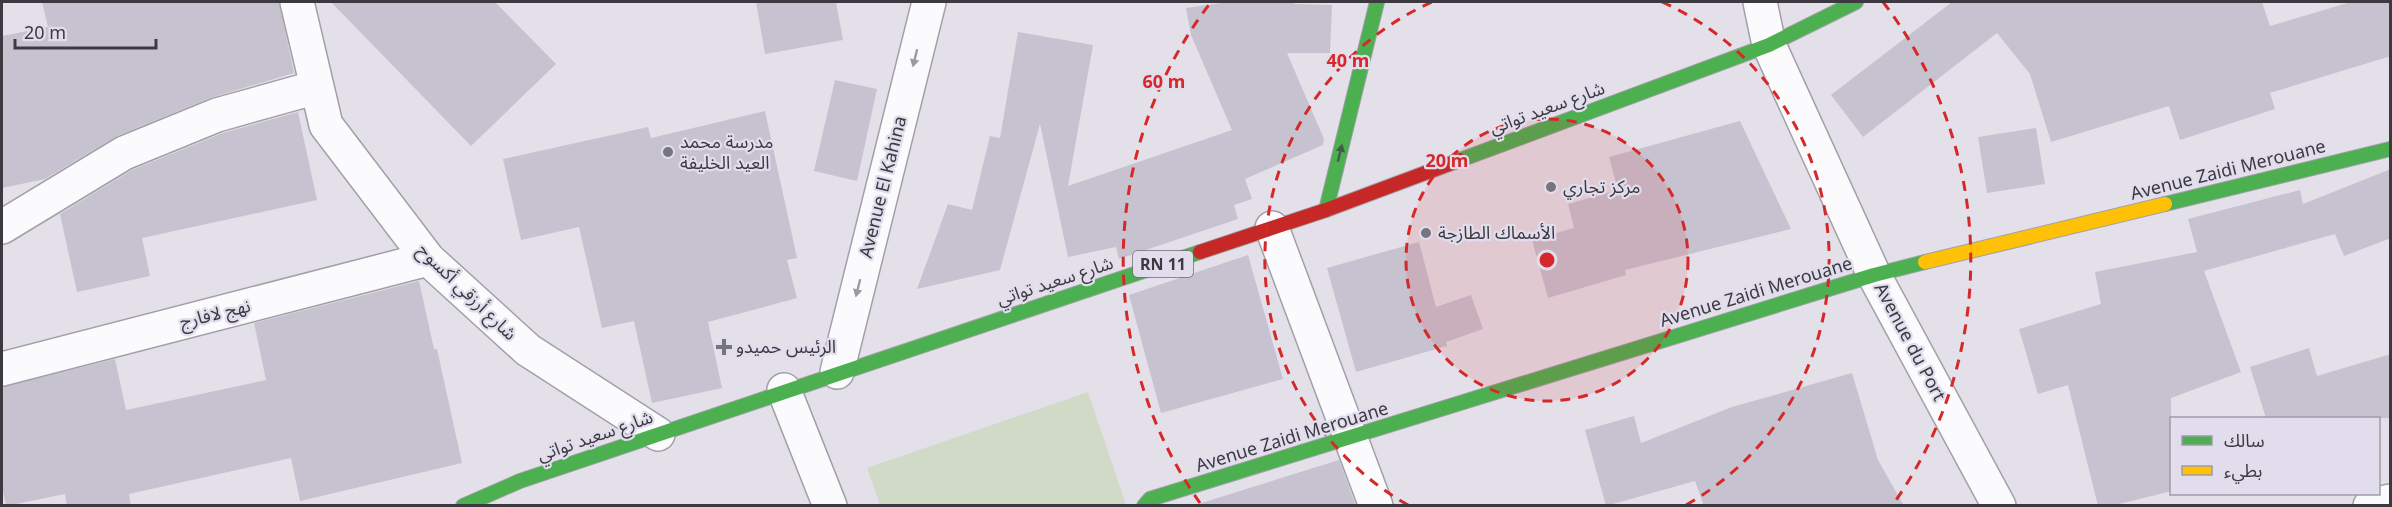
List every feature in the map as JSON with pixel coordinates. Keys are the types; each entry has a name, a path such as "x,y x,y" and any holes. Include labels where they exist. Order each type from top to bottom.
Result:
{"street":[{"name":"شارع أرزقي أكسوح","path":"297,2 326,126 428,259 528,350 658,434"},
{"name":"Avenue El Kahina","path":"837,372 929,2"},
{"path":"1326,210 1377,2"},
{"name":"Avenue du Port","path":"1760,2 1768,45 1874,275 1999,506"},
{"name":"شارع سعيد تواتي","path":"463,506 520,481 784,390 1326,210 1768,45 1856,2"},
{"path":"2,227 124,153 217,115 317,87"},
{"name":"Avenue Zaidi Merouane","path":"1144,506 1150,499 1874,275 2391,149"},
{"path":"1272,228 1376,506"},
{"name":"نهج لافارج","path":"2,369 428,259"},
{"path":"784,390 830,506"},
{"path":"2370,506 2391,501"}],"green space":[{"path":"1088,392 1126,505 880,505 867,468"}],"building":[{"path":"42,2 279,2 294,73 210,98 117,136 45,179 2,188 2,36 48,27"},
{"path":"331,2 495,2 556,64 471,146"},
{"path":"756,2 836,2 843,40 765,54"},
{"path":"1229,2 1294,2 1294,4 1332,5 1330,53 1287,53 1324,139 1323,145 1245,179 1252,199 1234,205 1238,219 1119,259 1116,247 1068,257 1040,124 1000,270 917,289 948,204 972,210 990,136 1000,138 1018,32 1093,45 1068,186 1232,130 1191,35 1186,8"},
{"path":"1952,2 2262,2 2270,26 2351,2 2391,2 2391,56 2270,93 2275,109 2180,140 2169,106 2051,142 2030,74 1997,33 1863,137 1831,95"},
{"path":"835,80 877,89 857,181 814,171"},
{"path":"765,111 797,258 787,260 797,298 708,322 722,388 652,403 634,321 602,328 579,227 521,240 503,159 648,127 651,138"},
{"path":"298,112 317,200 142,238 150,276 77,292 60,214 132,170 223,133"},
{"path":"1740,121 1791,229 1625,270 1626,275 1548,298 1532,240 1574,228 1568,204 1618,190 1609,157"},
{"path":"2036,128 2045,184 1987,193 1978,137"},
{"path":"2391,169 2391,238 2344,256 2335,234 2204,271 2241,372 2171,398 2170,491 2111,506 2098,506 2068,385 2038,394 2019,329 2101,304 2095,272 2197,252 2188,219 2300,190 2303,204"},
{"path":"1419,242 1436,307 1471,295 1483,329 1446,342 1447,346 1356,372 1327,268"},
{"path":"1248,255 1283,379 1161,413 1129,295"},
{"path":"419,281 434,349 437,349 462,463 300,501 291,458 129,494 131,506 67,506 65,494 6,506 2,486 2,387 115,359 126,410 266,380 254,323"},
{"path":"2309,348 2317,376 2391,354 2391,418 2266,417 2250,367"},
{"path":"1852,373 1878,460 1904,506 1704,506 1695,481 1606,506 1585,430 1634,416 1641,443 1732,407"},
{"path":"1339,460 1356,506 1192,506"}],"traffic: fast":[{"path":"1326,210 1377,2"},
{"path":"1460,160 1769,45 1856,2"},
{"path":"2165,204 2390,149"},
{"path":"463,506 520,481 1200,252"},
{"path":"1144,506 1150,499 1874,275 1925,262"}],"traffic: slow":[{"path":"1925,262 2165,204"}],"traffic: jam":[{"path":"1200,252 1326,210 1460,160"}],"place":[{"name":"مدرسة محمد العيد الخليفة","path":"668,152"},
{"name":"مركز تجاري","path":"1551,187"},
{"name":"الأسماك الطازجة","path":"1426,233"},
{"name":"الرئيس حميدو","path":"724,347"}]}
